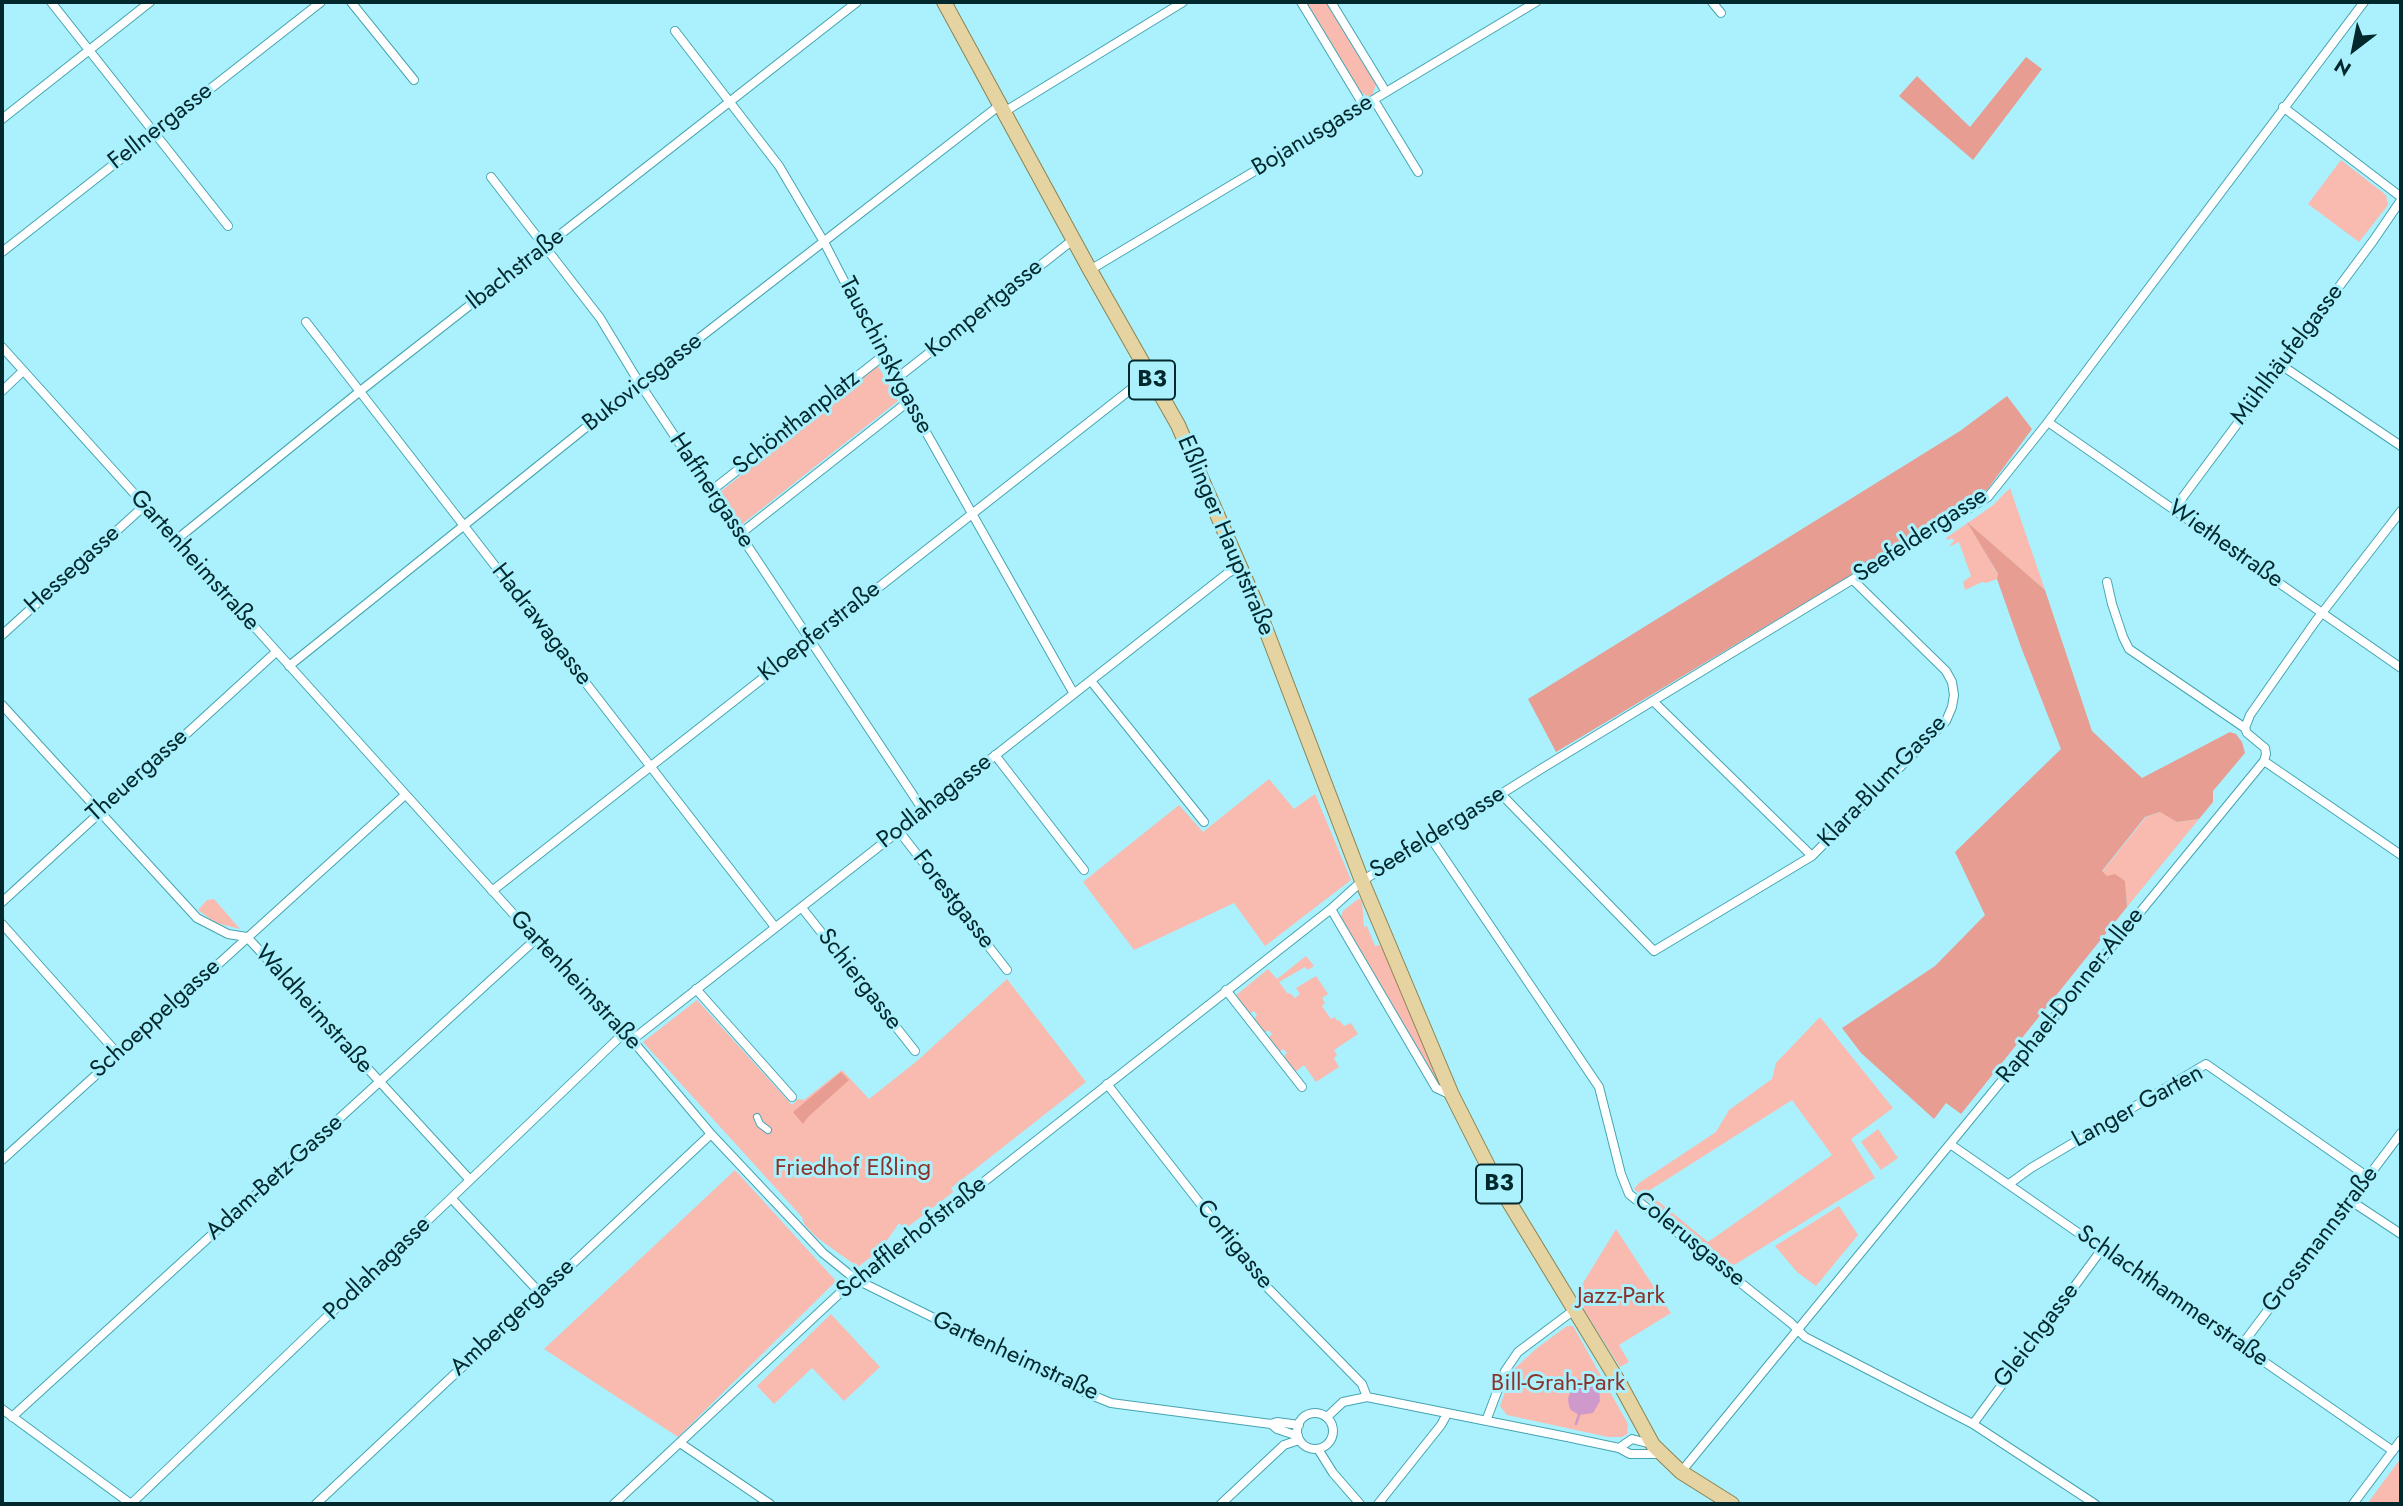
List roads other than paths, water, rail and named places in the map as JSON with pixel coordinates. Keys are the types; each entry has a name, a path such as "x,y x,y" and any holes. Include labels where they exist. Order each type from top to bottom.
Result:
{"main road":[{"name":"Eßlinger Hauptstraße","path":"944,2 1073,240 1178,425 1240,567 1362,881 1452,1096 1492,1174 1658,1450 1681,1472 1732,1504"}],"street":[{"path":"51,2 228,226"},
{"path":"2,119 150,2"},
{"name":"Fellnergasse","path":"2,252 321,2"},
{"path":"351,2 414,80"},
{"name":"Ibachstraße","path":"176,540 359,392 857,2"},
{"name":"Bukovicsgasse","path":"289,666 640,384 1002,108 1182,2"},
{"path":"1301,2 1364,106"},
{"path":"1331,2 1386,92"},
{"name":"Bojanusgasse","path":"1090,270 1536,2"},
{"path":"1712,2 1721,13"},
{"name":"Seefeldergasse","path":"1362,881 1988,497 2048,422 2364,2"},
{"name":"Tauschinskygasse","path":"675,31 779,166 824,242 883,356 1074,694"},
{"path":"1374,100 1418,172"},
{"path":"2283,107 2401,202"},
{"name":"Haffnergasse","path":"491,177 600,318 640,384 923,810"},
{"name":"Mühlhäufelgasse","path":"2174,509 2401,202"},
{"name":"Kompertgasse","path":"896,379 1073,240"},
{"name":"Hadrawagasse","path":"306,322 775,927"},
{"name":"Gartenheimstraße","path":"2,347 492,891 632,1040 711,1134 804,1235 855,1279 1111,1403 1270,1424 1277,1422 1299,1425 1307,1415 1317,1413 1327,1417 1343,1402 1367,1398"},
{"name":"Schönthanplatz","path":"711,491 883,356"},
{"path":"2281,365 2401,446"},
{"path":"2,391 23,371"},
{"name":"Kloepferstraße","path":"492,891 649,765 1149,375"},
{"path":"740,534 909,401"},
{"name":"Wiethestraße","path":"2048,422 2401,668"},
{"name":"Hessegasse","path":"2,635 144,506"},
{"path":"2401,511 2322,614 2250,715 2245,728 2246,733 2265,748 2264,761 2401,855"},
{"name":"Podlahagasse","path":"632,1040 923,810 1228,573 1240,567"},
{"name":"Klara-Blum-Gasse","path":"1501,794 1654,951 1812,856 1946,721 1954,695 1952,682 1946,671 1853,580"},
{"path":"2107,582 2112,604 2129,649 2245,728"},
{"name":"Theuergasse","path":"2,902 276,652"},
{"path":"1091,681 1205,822"},
{"path":"1653,701 1812,856"},
{"name":"Waldheimstraße","path":"2,705 197,918 228,934 247,937 470,1180"},
{"path":"995,755 1084,870"},
{"name":"Raphael-Donner-Allee","path":"1681,1472 2264,761"},
{"name":"Schoeppelgasse","path":"2,1160 405,795"},
{"name":"Forestgasse","path":"898,830 1007,970"},
{"name":"Colerusgasse","path":"1430,838 1599,1087 1621,1174 1629,1194 1780,1314 1797,1331 1973,1424 2095,1504"},
{"name":"Schafflerhofstraße","path":"614,1504 855,1279 893,1253 1331,909 1362,881"},
{"name":"Schiergasse","path":"802,908 915,1051"},
{"name":"Eßlinger Hauptstraße","path":"1331,909 1436,1088 1452,1096"},
{"path":"2,925 118,1054"},
{"name":"Adam-Betz-Gasse","path":"12,1417 536,939"},
{"path":"695,989 792,1097"},
{"path":"1226,990 1302,1087"},
{"name":"Podlahagasse","path":"131,1504 624,1033"},
{"name":"Langer Garten","path":"2009,1184 2031,1168 2206,1064 2368,1177"},
{"name":"Cortigasse","path":"1107,1084 1259,1279 1362,1384 1367,1398"},
{"path":"757,1117 760,1124 768,1130"},
{"name":"Grossmannstraße","path":"2241,1346 2401,1133"},
{"name":"Ambergergasse","path":"316,1504 711,1134"},
{"name":"Schlachthammerstraße","path":"1950,1144 2393,1451"},
{"path":"452,1199 540,1293"},
{"path":"2351,1201 2401,1234"},
{"name":"Gleichgasse","path":"1973,1424 2102,1249"},
{"path":"1486,1421 1505,1371 1518,1352 1574,1310"},
{"path":"1367,1398 1619,1448 1634,1454 1658,1450"},
{"path":"2,1409 131,1504"},
{"path":"1378,1504 1447,1415"},
{"path":"1327,1417 1333,1430 1331,1440 1318,1449 1333,1473 1360,1504"},
{"path":"1632,1439 1637,1417"},
{"name":"Gartenheimstraße","path":"1270,1424 1299,1438 1308,1448 1318,1449"},
{"path":"1221,1504 1284,1445 1299,1438 1299,1425"},
{"path":"1619,1448 1632,1439 1641,1440 1658,1450"},
{"path":"2353,1504 2401,1440"},
{"path":"680,1443 770,1504"}],"waterway":[{"path":"1576,1424 1579,1415"}],"park label":[{"name":"Friedhof Eßling","path":"853,1169"},
{"name":"Jazz-Park","path":"1621,1297"},
{"name":"Bill-Grah-Park","path":"1558,1384"}]}
